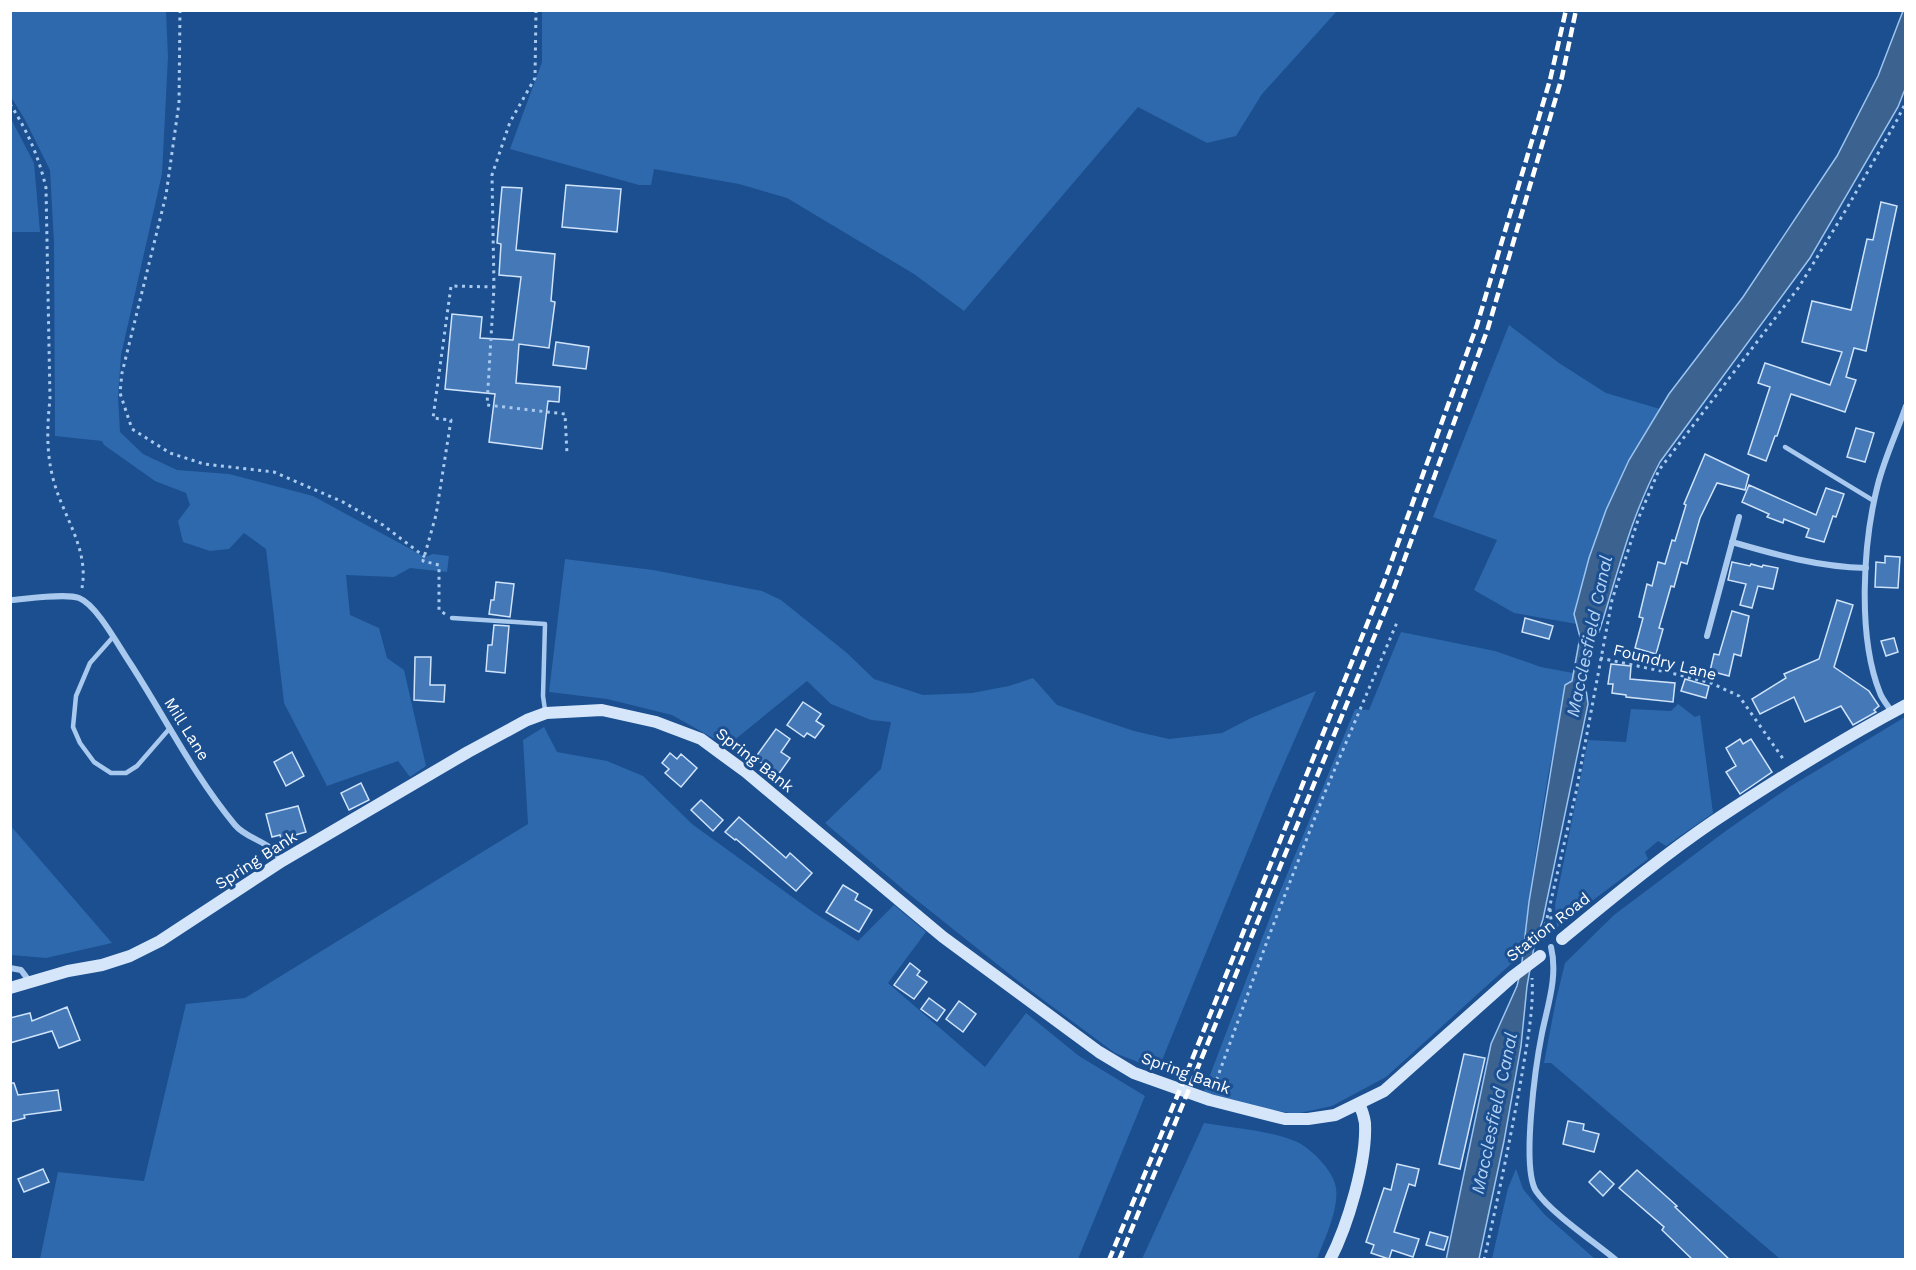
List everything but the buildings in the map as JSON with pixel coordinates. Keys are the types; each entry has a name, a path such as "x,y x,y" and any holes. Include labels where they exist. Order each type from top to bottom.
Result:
{"street":[{"path":"1892,712 1880,694 1873,669 1865,620 1866,568 1870,520 1878,483 1902,424 1905,406"},
{"path":"1707,636 1738,517"},
{"path":"1732,542 1816,565 1866,568"},
{"path":"10,600 80,598"},
{"name":"Mill Lane","path":"80,598 94,611 113,637 195,768 237,827 254,840 273,850 282,861"},
{"name":"Station Road","path":"1359,1104 1384,1091 1540,950 1551,947 1557,935 1713,822 1905,705"},
{"name":"Spring Bank","path":"10,988 68,971 102,965 129,956 160,941 282,861 527,720 546,713 602,710 656,722 701,739 764,786 943,937 1099,1052 1134,1073 1210,1100 1285,1119 1308,1119 1335,1114 1359,1104"},
{"path":"1551,947 1554,959 1553,979 1539,1049 1528,1152 1530,1174 1534,1188 1545,1202 1616,1260"},
{"path":"10,968 21,970 30,982"},
{"path":"1330,1260 1353,1197 1363,1152 1365,1120 1359,1104"}],"lane":[{"path":"1785,447 1874,501"},
{"path":"452,618 545,624 543,696 546,713"},
{"path":"113,637 90,663 76,696 73,727 80,743 94,762 111,773 126,773 137,766 170,728"}],"path":[{"path":"180,10 180,103 166,195 122,373 120,393 132,429 170,453 204,464 274,472 343,502 383,525 424,559 439,566 439,610 452,618"},
{"path":"536,10 535,78 510,122 492,175 494,287 487,405 565,414 567,454"},
{"path":"1540,950 1576,792 1612,600 1626,552 1659,470 1799,287 1847,208 1905,102"},
{"path":"10,104 21,120 39,160 46,188 50,399 46,432 53,479 79,543 84,577 80,598"},
{"path":"424,559 436,515 451,420 433,418 451,286 494,287"},
{"path":"1210,1100 1269,936 1323,797 1398,620"},
{"name":"Foundry Lane","path":"1600,658 1711,683 1739,696 1792,772"},
{"path":"1550,904 1557,935"},
{"path":"1484,1260 1520,1082 1533,990 1532,976"}],"shaded area":[{"path":"542,10 1337,11 1262,94 1236,136 1207,143 1138,107 964,311 914,274 787,198 739,184 654,169 651,185 639,185 510,149 542,62"},
{"path":"10,11 166,11 168,57 162,174 121,355 118,397 120,432 143,454 177,470 229,474 313,496 425,557 433,554 449,556 447,572 410,568 394,577 346,575 350,615 379,628 387,658 404,670 426,766 410,777 398,761 327,786 284,703 266,549 244,533 229,549 210,551 183,542 178,521 190,505 186,493 155,481 104,445 102,441 55,436 54,243 50,170 11,97"},
{"path":"10,117 34,163 40,232 11,232"},
{"path":"1509,325 1559,363 1606,393 1660,409 1636,450 1606,512 1577,602 1575,613 1577,624 1514,613 1474,590 1497,540 1433,517"},
{"path":"565,559 653,570 762,591 781,600 847,653 874,679 923,695 972,693 1009,686 1033,678 1057,705 1134,731 1169,739 1222,733 1251,718 1316,691 1272,791 1158,1070 1115,1053 1026,987 904,890 825,823 881,769 891,722 871,720 831,704 807,681 727,746 672,715 607,699 549,692"},
{"path":"1401,632 1495,651 1541,667 1573,673 1572,682 1565,686 1548,776 1523,953 1386,1077 1332,1106 1295,1114 1223,1101 1204,1091 1277,899 1355,709 1369,710"},
{"path":"1678,704 1695,717 1700,715 1713,813 1666,846 1658,841 1645,852 1648,859 1557,927 1555,905 1588,740 1626,742 1631,709 1671,711"},
{"path":"1905,717 1905,1259 1780,1259 1551,1063 1544,1063 1556,1000 1565,963 1614,915 1727,830 1791,786"},
{"path":"544,727 557,752 607,761 643,776 692,824 813,912 858,941 894,905 926,932 888,983 985,1067 1026,1013 1079,1056 1145,1096 1078,1259 40,1259 58,1172 144,1181 186,1004 245,998 528,824 523,740"},
{"path":"10,825 112,943 46,958 11,955"},
{"path":"1204,1123 1284,1137 1301,1144 1326,1167 1334,1181 1336,1197 1330,1225 1317,1259 1142,1259"},
{"path":"1516,1169 1523,1189 1544,1214 1595,1259 1492,1259 1508,1188"}],"water":[{"name":"Macclesfield Canal","path":"1903,11 1905,11 1905,89 1898,107 1810,258 1660,462 1640,504 1599,632 1593,641 1585,682 1588,704 1543,919 1534,947 1527,986 1521,1046 1479,1259 1446,1260 1491,1044 1517,986 1521,970 1529,902 1565,685 1572,681 1580,637 1574,614 1589,558 1606,510 1629,460 1669,394 1743,297 1837,156 1878,76"}],"railway":[{"path":"1109,1260 1384,582 1477,325 1550,80 1566,10"},
{"path":"1119,1260 1393,591 1488,328 1562,77 1576,10"}]}
